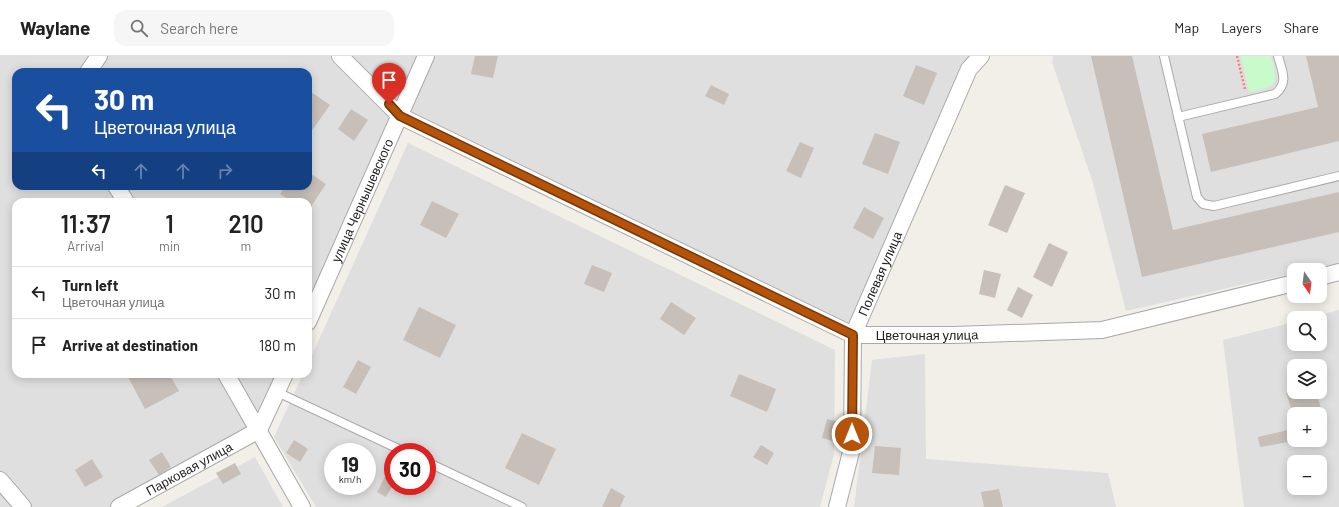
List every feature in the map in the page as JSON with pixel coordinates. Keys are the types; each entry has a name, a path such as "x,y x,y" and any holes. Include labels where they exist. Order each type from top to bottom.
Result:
{"street":[{"path":"91,68 99,56"},
{"name":"Цветочная улица","path":"340,56 400,116 853,335 954,335 1102,330 1287,285"},
{"name":"улица Чернышевского","path":"312,313 426,56"},
{"name":"Полевая улица","path":"837,507 852,448 853,335 969,69 981,56"},
{"path":"1327,275 1339,272"},
{"path":"228,378 302,507"},
{"path":"259,430 283,378"},
{"name":"Парковая улица","path":"119,507 259,430"},
{"path":"0,480 23,507"}],"lane":[{"path":"1164,56 1197,196 1203,204 1214,206 1339,176"},
{"path":"1178,117 1276,94 1282,88 1284,80 1278,56"},
{"path":"277,392 386,443"},
{"path":"436,466 522,507"}],"path":[{"path":"1237,56 1248,101"}],"shaded area":[{"path":"0,56 981,56 853,335 400,116 312,313 312,198 12,198 12,378 283,378 259,430 119,507 0,507"},
{"path":"1053,56 1339,56 1339,263 1327,266 1327,263 1287,263 1287,275 1126,311 1093,183 1052,62"},
{"path":"408,143 835,350 834,454 820,507 316,507 274,437 301,378 312,378 312,355"},
{"path":"1339,310 1339,507 1244,507 1223,340 1287,324 1287,351 1327,351 1327,313"},
{"path":"925,354 926,459 1108,473 1116,507 854,507 872,360"},
{"path":"255,457 283,507 162,507"}],"green space":[{"path":"1241,56 1271,56 1275,73 1274,82 1266,88 1249,92"}],"building":[{"path":"475,56 498,56 493,78 471,74"},
{"path":"1091,56 1132,56 1173,230 1339,192 1339,232 1142,277"},
{"path":"1306,56 1339,56 1339,141 1211,172 1202,134 1318,107"},
{"path":"916,65 937,73 924,105 903,96"},
{"path":"711,85 729,94 724,105 705,96"},
{"path":"312,93 330,105 312,130"},
{"path":"351,109 368,120 354,141 338,129"},
{"path":"875,133 900,142 888,174 862,164"},
{"path":"800,142 814,148 801,178 786,171"},
{"path":"312,175 326,184 312,205 312,198 286,198 280,194 283,190 312,190"},
{"path":"1005,185 1025,193 1007,233 988,225"},
{"path":"432,201 459,214 446,238 420,225"},
{"path":"864,207 884,218 873,239 853,228"},
{"path":"1049,243 1068,252 1052,287 1033,277"},
{"path":"592,265 612,273 604,292 584,284"},
{"path":"984,270 1001,274 995,298 979,294"},
{"path":"1018,287 1033,295 1022,318 1007,310"},
{"path":"671,302 696,318 684,335 660,319"},
{"path":"419,307 456,325 440,358 403,340"},
{"path":"358,360 371,367 356,394 343,387"},
{"path":"739,374 776,389 767,412 730,396"},
{"path":"129,378 171,378 179,391 145,409"},
{"path":"1288,399 1318,399 1321,407 1291,407"},
{"path":"827,419 846,424 840,443 822,438"},
{"path":"1287,430 1287,442 1260,447 1258,437"},
{"path":"522,433 556,449 539,485 505,468"},
{"path":"294,440 308,449 300,462 286,453"},
{"path":"761,445 774,453 767,465 753,457"},
{"path":"875,446 901,448 899,475 872,473"},
{"path":"162,452 171,467 159,475 149,460"},
{"path":"92,459 103,477 85,487 75,470"},
{"path":"235,463 241,474 223,484 216,473"},
{"path":"384,479 384,495 387,495 386,497 377,492"},
{"path":"611,488 625,496 620,507 602,507"},
{"path":"999,489 1003,507 984,507 981,492"}],"route":[{"path":"389,104 400,116 853,335 852,434"}]}
